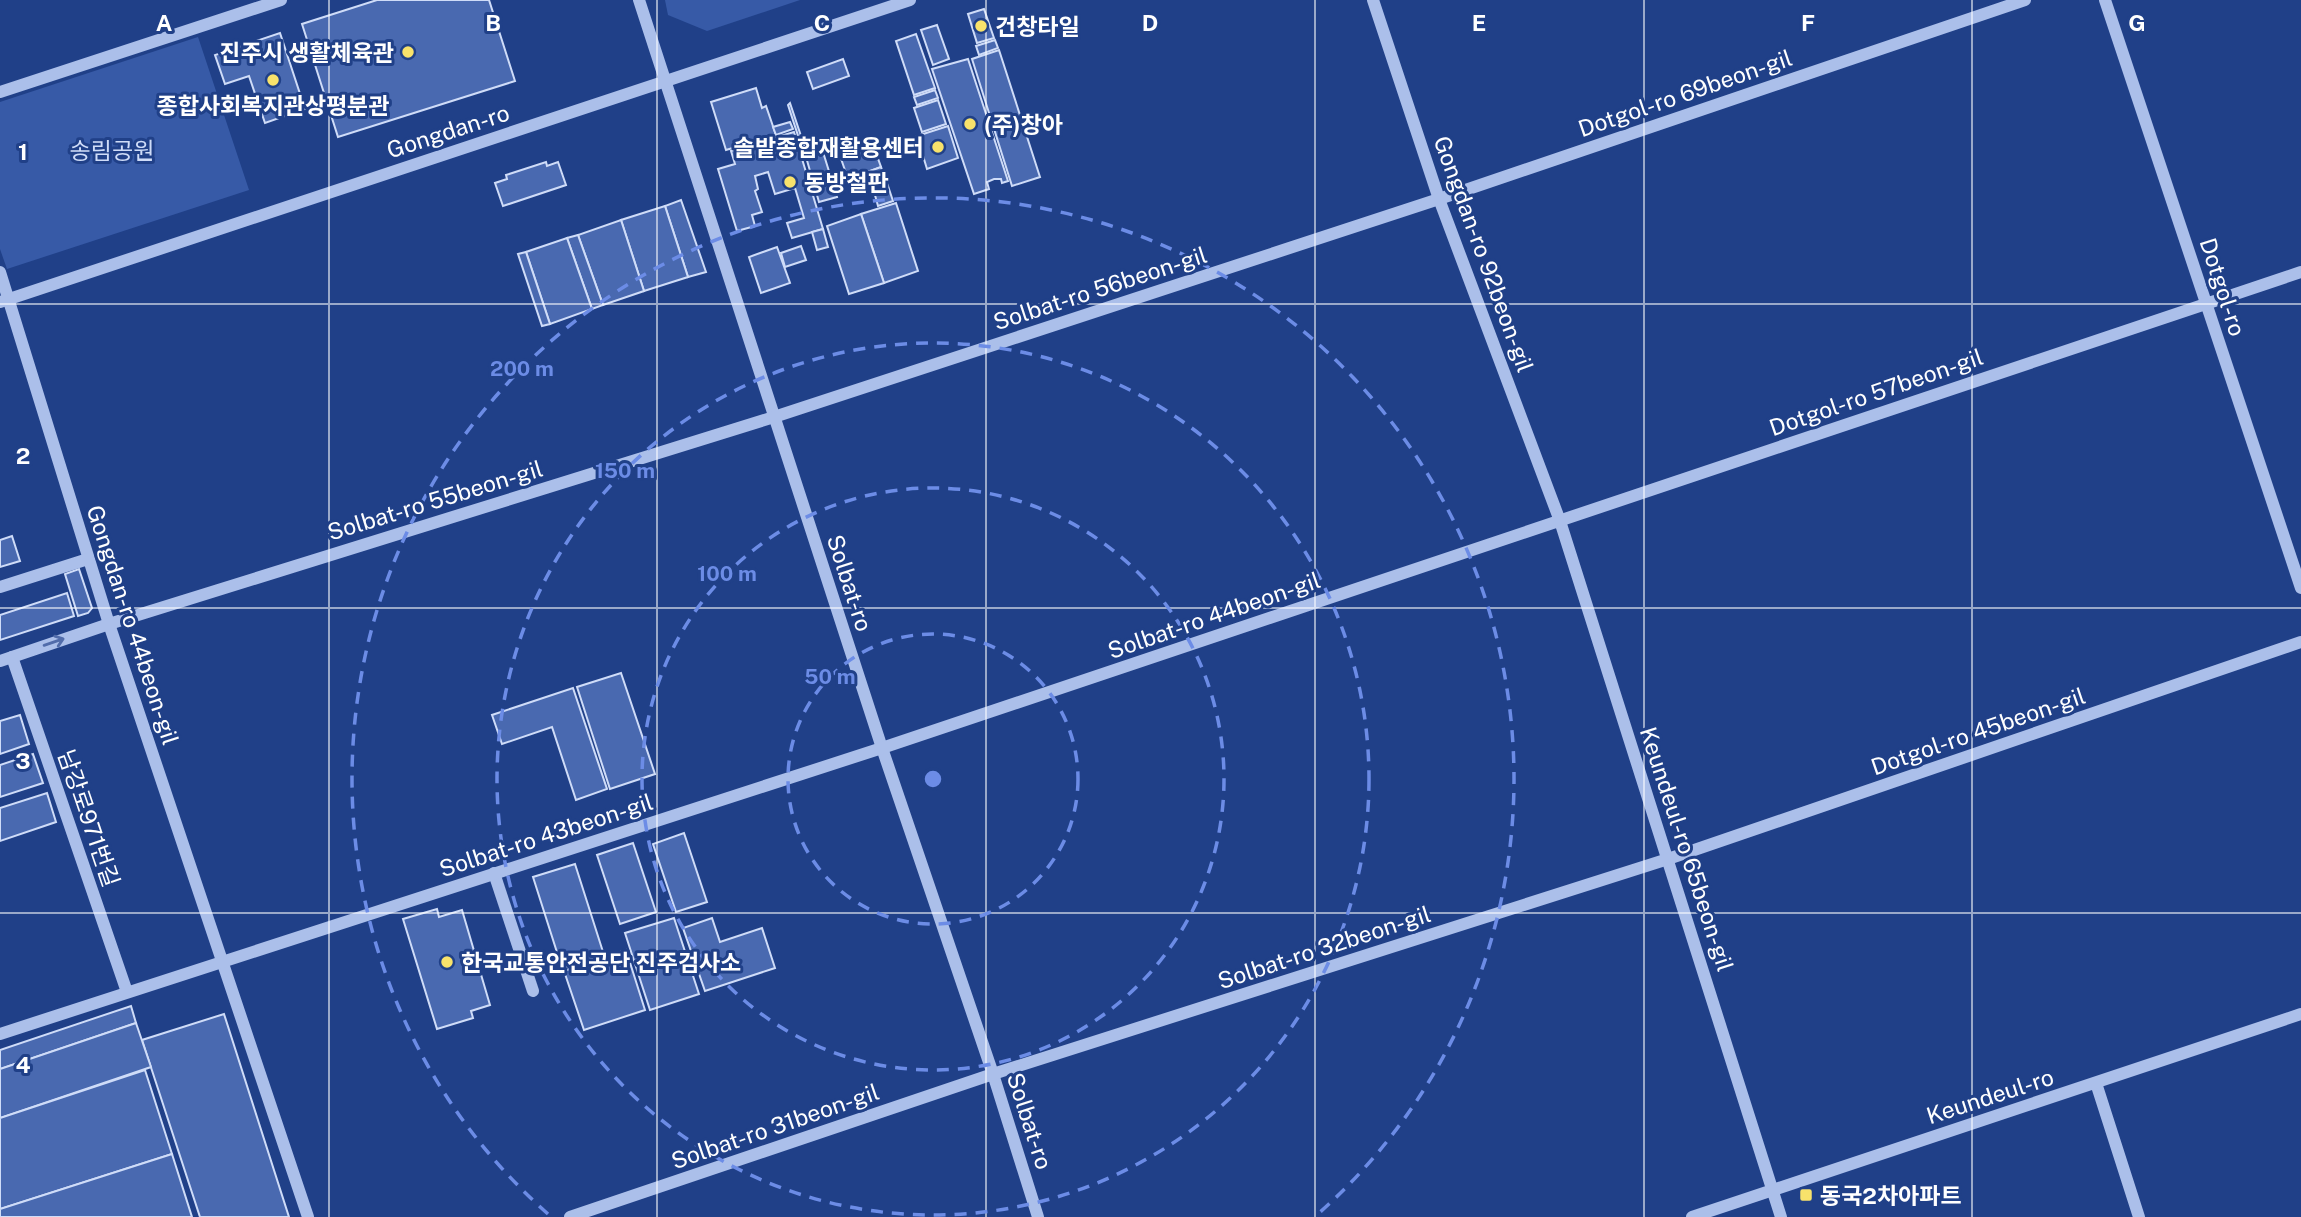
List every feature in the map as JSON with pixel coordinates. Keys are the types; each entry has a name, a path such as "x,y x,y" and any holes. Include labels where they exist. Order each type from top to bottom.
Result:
{"street":[{"path":"0,92 281,0"},
{"name":"Solbat-ro","path":"639,0 882,748 993,1074 1038,1217"},
{"name":"Gongdan-ro","path":"5,301 910,0"},
{"name":"Gongdan-ro 92beon-gil","path":"1373,0 1439,198 1560,521"},
{"name":"Dotgol-ro 69beon-gil","path":"1439,198 2025,0"},
{"name":"Dotgol-ro","path":"2105,0 2301,588"},
{"name":"Solbat-ro 56beon-gil","path":"774,417 1439,198"},
{"name":"Gongdan-ro 44beon-gil","path":"0,272 5,301 109,624 308,1217"},
{"name":"Dotgol-ro 57beon-gil","path":"1560,521 2301,272"},
{"name":"Solbat-ro 55beon-gil","path":"109,624 774,417"},
{"name":"Solbat-ro 44beon-gil","path":"882,748 1560,521"},
{"name":"Keundeul-ro 65beon-gil","path":"1560,521 1782,1217"},
{"path":"0,587 88,559"},
{"name":"남강로971번길","path":"109,624 6,659 127,992"},
{"name":"Dotgol-ro 45beon-gil","path":"1668,859 2301,642"},
{"name":"Solbat-ro 43beon-gil","path":"0,1034 882,748"},
{"name":"Solbat-ro 32beon-gil","path":"993,1074 1668,859"},
{"path":"495,873 533,991"},
{"name":"Keundeul-ro","path":"1692,1217 2301,1014"},
{"name":"Solbat-ro 31beon-gil","path":"570,1217 993,1074"},
{"path":"2096,1083 2139,1217"}],"green space":[{"path":"665,0 800,0 707,31 668,15"},
{"name":"송림공원","path":"198,37 249,190 7,269 0,249 0,102"}],"building":[{"name":"진주시 생활체육관","path":"377,0 489,0 515,81 338,137 302,24"},
{"name":"건창타일","path":"984,9 994,38 977,43 968,14"},
{"path":"937,25 949,59 933,65 921,30"},
{"name":"종합사회복지관상평분관","path":"280,33 305,109 265,123 249,76 225,84 215,55"},
{"path":"916,34 935,88 914,95 896,41"},
{"path":"995,40 998,48 979,55 976,46"},
{"path":"999,50 1040,177 1012,186 972,59"},
{"path":"843,59 849,76 813,89 807,72"},
{"name":"(주)창아","path":"968,59 1008,181 1002,183 1001,179 994,179 987,182 989,189 974,194 932,69"},
{"path":"756,88 762,108 766,106 776,135 726,150 711,102"},
{"path":"935,90 938,98 917,105 914,97"},
{"path":"938,100 946,124 922,132 914,108"},
{"path":"790,103 807,154 804,154 788,105"},
{"path":"790,122 793,129 776,135 773,127"},
{"name":"솔밭종합재활용센터","path":"948,126 958,158 927,169 917,136"},
{"name":"동방철판","path":"794,132 823,229 792,238 787,223 804,218 795,188 775,194 768,172 755,176 758,189 755,191 762,212 752,215 755,226 737,231 718,169 735,164 731,151"},
{"path":"871,139 881,167 848,179 838,150"},
{"path":"823,152 837,197 819,202 806,157"},
{"path":"546,162 547,166 558,162 566,185 503,206 495,183 507,179 506,175"},
{"path":"881,167 885,180 852,192 848,179"},
{"path":"887,183 893,201 878,206 873,188"},
{"path":"681,200 706,272 688,277 665,206"},
{"path":"896,203 918,271 884,283 861,214"},
{"path":"665,206 688,277 644,291 621,220"},
{"path":"861,214 884,283 849,294 827,226"},
{"path":"621,220 644,291 603,305 578,235"},
{"path":"823,229 828,247 817,250 812,232"},
{"path":"578,235 603,305 592,309 567,238"},
{"path":"567,238 592,309 550,324 526,252"},
{"path":"801,246 806,260 785,267 781,253"},
{"path":"777,247 790,283 761,293 749,257"},
{"path":"526,252 550,324 542,326 518,254"},
{"path":"12,536 20,561 0,567 0,540"},
{"path":"79,569 92,608 88,613 78,616 65,574"},
{"path":"67,593 74,616 0,640 0,615"},
{"path":"621,673 655,774 610,789 577,687"},
{"path":"573,688 607,789 576,800 552,727 502,744 492,715"},
{"path":"20,715 29,744 0,754 0,721"},
{"path":"33,754 43,783 0,797 0,765"},
{"path":"47,793 56,822 0,841 0,808"},
{"path":"684,833 707,902 676,912 653,844"},
{"path":"633,843 656,912 620,924 597,855"},
{"path":"575,864 604,955 562,968 533,877"},
{"name":"한국교통안전공단 진주검사소","path":"437,909 439,917 462,910 490,1005 471,1011 473,1018 437,1029 403,919"},
{"path":"674,918 699,994 650,1010 625,933"},
{"path":"712,918 720,942 762,928 775,968 705,991 683,928"},
{"path":"626,950 645,1010 584,1030 564,971"},
{"path":"131,1006 136,1023 0,1069 0,1050"},
{"path":"224,1014 289,1217 200,1217 142,1040"},
{"path":"136,1023 151,1067 0,1118 0,1069"},
{"path":"145,1070 172,1154 0,1209 0,1118"},
{"path":"172,1154 192,1217 0,1217 0,1209"}],"place":[{"name":"건창타일","path":"981,26"},
{"name":"진주시 생활체육관","path":"408,52"},
{"name":"종합사회복지관상평분관","path":"273,80"},
{"name":"(주)창아","path":"970,124"},
{"name":"솔밭종합재활용센터","path":"938,147"},
{"name":"동방철판","path":"790,182"},
{"name":"한국교통안전공단 진주검사소","path":"447,962"},
{"name":"동국2차아파트","path":"1806,1195"}]}
